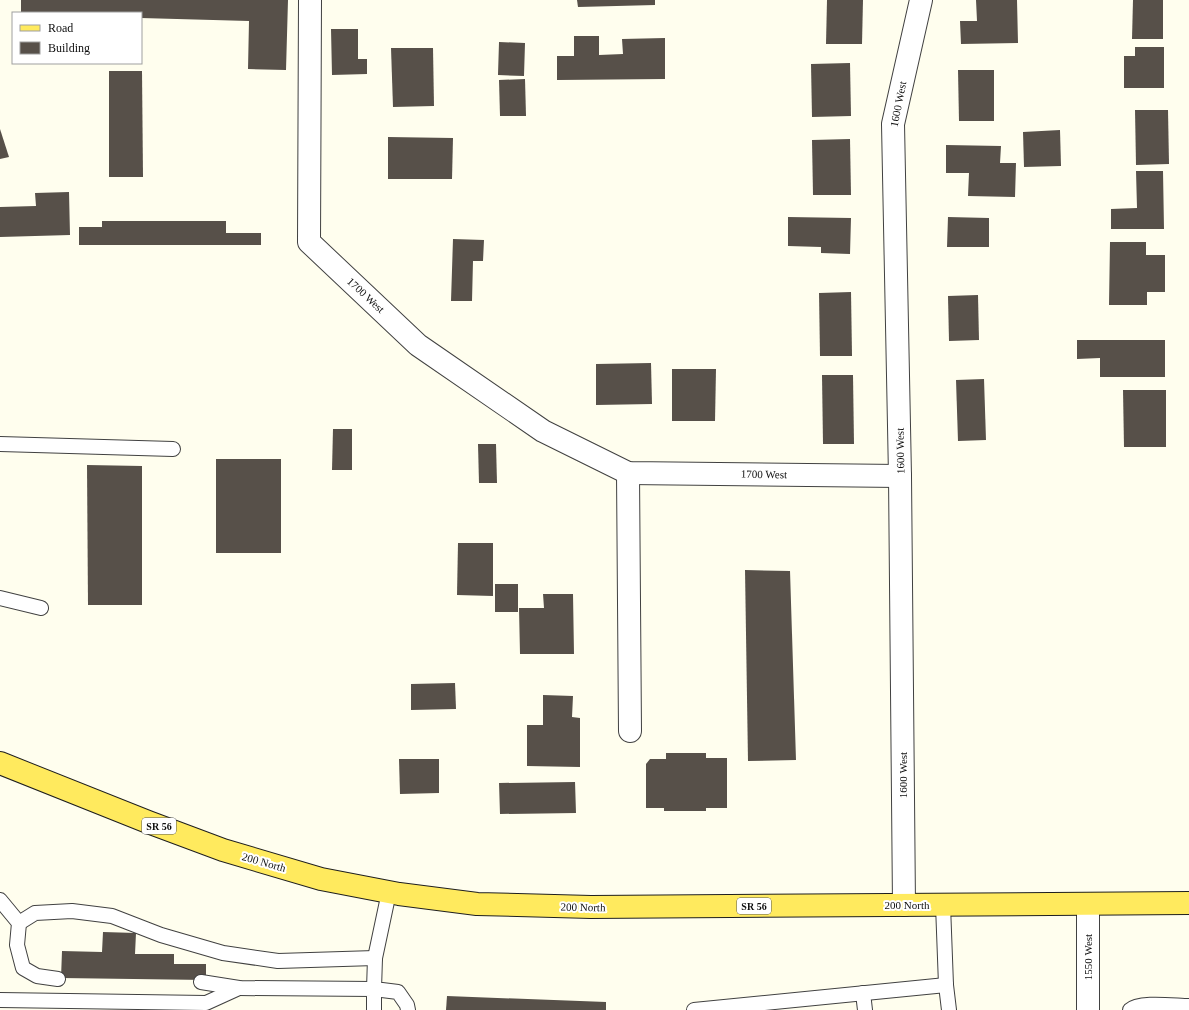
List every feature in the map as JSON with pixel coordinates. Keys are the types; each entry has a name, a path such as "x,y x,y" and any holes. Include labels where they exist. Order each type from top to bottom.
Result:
{"main road":[{"name":"200 North","path":"0,762 223,850 321,879 389,892 477,904 591,907 1189,903"}],"street":[{"name":"1700 West","path":"310,0 310,242 418,344 543,431 628,473 900,476"},
{"name":"1600 West","path":"904,905 900,476 893,124 921,0"},
{"path":"628,473 630,731"},
{"name":"1550 West","path":"1088,904 1088,1010"}],"lane":[{"path":"0,444 173,449"},
{"path":"0,598 41,608"},
{"path":"374,1010 375,958 389,892"},
{"path":"0,900 19,923 17,945 24,968 37,976 58,979"},
{"path":"943,905 946,986 949,1010"},
{"path":"19,923 35,913 72,911 112,916 161,935 223,953 278,961 375,958"},
{"path":"201,982 239,988 374,989 398,992 408,1010"},
{"path":"694,1010 946,986"},
{"path":"0,1000 206,1004 239,988"},
{"path":"863,993 865,1010"},
{"path":"1130,1010 1133,1007 1141,1005 1189,1006"}],"building":[{"path":"21,0 288,0 286,70 248,69 249,21 142,18 142,12 21,12"},
{"path":"577,0 655,0 655,5 578,7"},
{"path":"827,0 863,0 862,44 826,44"},
{"path":"976,0 1017,0 1018,43 961,44 960,21 977,21"},
{"path":"1133,0 1163,0 1163,39 1132,39"},
{"path":"331,29 358,29 358,59 367,59 367,74 332,75"},
{"path":"574,36 599,36 599,55 623,54 622,39 665,38 665,79 557,80 557,56 574,56"},
{"path":"499,42 525,43 524,76 498,75"},
{"path":"1135,47 1164,47 1164,88 1124,88 1124,56 1135,56"},
{"path":"391,48 433,48 434,106 393,107"},
{"path":"850,63 851,116 812,117 811,64"},
{"path":"958,70 994,70 994,121 959,121"},
{"path":"109,71 142,71 143,177 109,177"},
{"path":"525,79 526,116 500,116 499,80"},
{"path":"1135,110 1168,110 1169,164 1136,165"},
{"path":"0,129 9,157 0,159"},
{"path":"1060,130 1061,166 1024,167 1023,132"},
{"path":"388,137 453,138 452,179 388,179"},
{"path":"850,139 851,195 813,195 812,140"},
{"path":"946,145 1001,146 1000,163 1016,163 1015,197 968,196 969,173 946,173"},
{"path":"1136,171 1163,171 1164,229 1111,229 1111,209 1137,208"},
{"path":"69,192 70,235 0,237 0,207 36,206 35,193"},
{"path":"788,217 851,218 850,254 821,253 821,247 788,246"},
{"path":"948,217 989,218 989,247 947,247"},
{"path":"102,221 226,221 226,233 261,233 261,245 79,245 79,227 102,227"},
{"path":"453,239 484,240 483,261 473,261 472,301 451,301"},
{"path":"1110,242 1146,242 1146,255 1165,255 1165,292 1147,292 1147,305 1109,305"},
{"path":"851,292 852,356 820,356 819,293"},
{"path":"978,295 979,340 949,341 948,296"},
{"path":"1077,340 1165,340 1165,377 1100,377 1100,358 1077,359"},
{"path":"651,363 652,404 596,405 596,364"},
{"path":"672,369 716,369 715,421 672,421"},
{"path":"822,375 853,375 854,444 823,444"},
{"path":"984,379 986,440 958,441 956,380"},
{"path":"1123,390 1166,390 1166,447 1124,447"},
{"path":"333,429 352,429 352,470 332,470"},
{"path":"478,444 496,444 497,483 479,483"},
{"path":"216,459 281,459 281,553 216,553"},
{"path":"87,465 142,466 142,605 88,605"},
{"path":"458,543 493,543 493,596 457,595"},
{"path":"745,570 790,571 796,760 748,761"},
{"path":"495,584 518,584 518,612 495,612"},
{"path":"543,594 573,594 574,654 520,654 519,608 544,608"},
{"path":"455,683 456,709 411,710 411,684"},
{"path":"543,695 573,696 572,717 580,718 580,767 527,766 527,725 543,725"},
{"path":"666,753 706,753 706,758 727,758 727,808 706,808 706,811 664,811 664,808 646,808 646,764 650,759 666,759"},
{"path":"399,759 439,759 439,793 400,794"},
{"path":"575,782 576,813 500,814 499,783"},
{"path":"103,932 136,933 135,954 174,954 174,964 206,964 206,980 61,978 62,951 102,952"},
{"path":"447,996 606,1002 606,1010 446,1010"}]}
